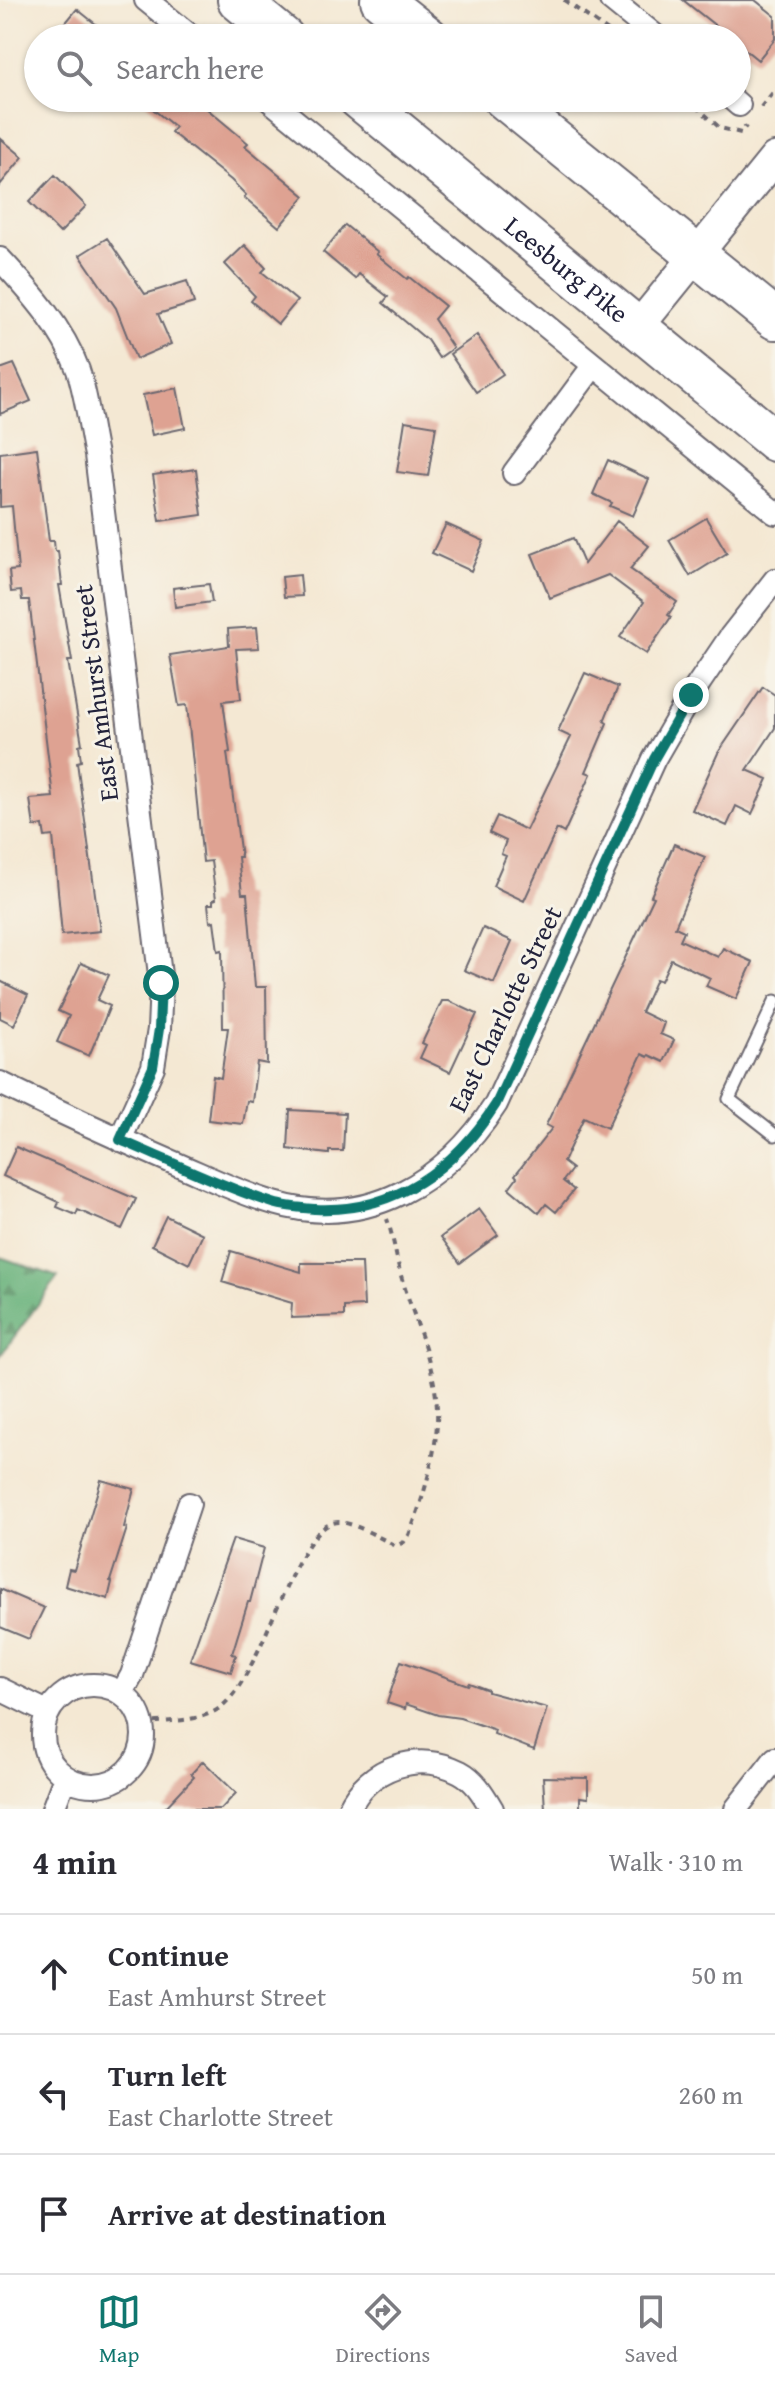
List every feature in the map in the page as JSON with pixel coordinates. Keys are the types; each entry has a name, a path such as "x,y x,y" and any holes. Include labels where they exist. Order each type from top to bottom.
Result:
{"highway":[{"path":"238,0 267,24"},
{"path":"381,0 411,24"},
{"name":"Leesburg Pike","path":"375,112 775,441"},
{"path":"520,112 775,319"}],"street":[{"path":"146,0 176,24"},
{"path":"611,0 641,24"},
{"path":"284,112 775,513"},
{"path":"638,327 694,254 775,158"},
{"name":"East Amhurst Street","path":"0,259 57,329 78,370 96,455 161,983 153,1067 120,1140"},
{"path":"514,473 594,365"},
{"name":"East Charlotte Street","path":"0,1083 120,1140 275,1204 330,1209 381,1201 431,1177 471,1140 490,1114 654,759 699,683 775,580"},
{"path":"122,1693 132,1675 189,1504"},
{"path":"99,1684 122,1693 137,1710 143,1723 144,1736 142,1750 128,1772 116,1780 90,1786 65,1777 49,1759 43,1745 42,1730 47,1712 56,1700 75,1687 99,1684"},
{"path":"0,1689 47,1712"},
{"path":"736,1809 775,1759"},
{"path":"349,1809 365,1785 384,1770 406,1762 436,1763 461,1772 479,1788 492,1809"},
{"path":"53,1809 65,1777"}],"lane":[{"path":"775,1001 729,1099 775,1135"}],"path":[{"path":"564,0 598,24"},
{"path":"143,1723 202,1717 228,1701 253,1664 295,1568 314,1535 325,1525 340,1522 396,1546 409,1535 432,1457 437,1407 432,1377 381,1201"}],"green space":[{"path":"0,1257 58,1277 0,1356"}],"building":[{"path":"683,0 755,0 775,16 775,39 758,60 751,54 751,24 713,24"},
{"path":"77,9 96,24 65,24"},
{"path":"156,112 211,112 248,143 245,146 305,196 279,227 244,197 246,195 231,180 171,132 175,127"},
{"path":"0,138 23,157 0,185"},
{"path":"55,175 86,206 60,233 29,202"},
{"path":"345,225 378,252 376,254 445,306 434,319 453,348 439,358 427,340 383,303 388,297 359,274 355,279 323,252"},
{"path":"107,238 145,294 187,281 194,303 158,314 171,344 136,359 116,308 80,255"},
{"path":"245,245 266,268 262,272 297,301 278,324 251,301 255,296 225,264"},
{"path":"477,335 503,374 476,392 450,354"},
{"path":"14,364 31,401 0,414 0,369"},
{"path":"177,388 185,428 152,435 143,395"},
{"path":"405,421 436,426 428,476 397,472"},
{"path":"37,448 49,541 54,541 55,551 58,551 62,585 59,585 72,661 68,661 82,744 79,745 81,761 77,762 100,931 62,935 53,836 45,837 43,825 34,827 30,799 53,797 29,600 22,600 21,591 11,592 9,571 18,570 12,506 0,507 0,453"},
{"path":"608,460 649,479 633,516 593,494"},
{"path":"196,469 202,515 160,521 153,475"},
{"path":"706,518 727,553 690,576 669,540"},
{"path":"617,521 649,546 630,569 677,602 668,615 671,617 646,654 620,637 644,602 608,575 550,598 532,554 573,538 584,564"},
{"path":"446,524 484,541 471,571 432,553"},
{"path":"300,575 302,596 284,597 282,577"},
{"path":"209,584 212,602 175,607 173,588"},
{"path":"257,627 259,648 236,649 241,699 223,701 241,857 238,857 242,894 247,894 255,987 266,987 267,1064 257,1062 252,1102 247,1101 243,1124 208,1120 213,1076 221,1078 228,1028 223,1028 222,950 218,951 214,921 210,922 208,904 213,904 216,899 211,861 203,862 187,705 179,706 170,655 229,646 228,629"},
{"path":"585,673 618,687 586,772 591,774 564,833 557,829 524,901 493,886 506,856 501,854 506,841 489,833 497,816 526,830 571,737 558,731"},
{"path":"763,687 775,695 775,728 747,770 768,779 752,814 736,806 727,826 692,810 718,753"},
{"path":"674,844 705,857 675,927 684,931 680,940 718,957 723,948 753,962 736,999 706,986 710,978 671,959 661,981 656,979 641,1012 664,1023 660,1034 674,1040 664,1062 642,1054 607,1128 584,1117 563,1162 572,1169 563,1181 574,1190 556,1212 546,1204 539,1213 509,1188 517,1177 515,1175 552,1128 546,1125 654,897 651,896"},
{"path":"483,928 512,941 494,983 464,970"},
{"path":"81,963 109,975 97,1000 110,1006 89,1056 57,1042 69,1016 58,1011"},
{"path":"0,981 28,995 14,1025 0,1018"},
{"path":"442,1001 449,1001 477,1014 450,1072 420,1058 426,1045 422,1043"},
{"path":"290,1110 345,1113 343,1151 329,1151 329,1154 288,1149"},
{"path":"16,1147 136,1199 122,1229 78,1210 76,1215 57,1207 59,1202 3,1176"},
{"path":"479,1209 498,1235 460,1263 441,1237"},
{"path":"166,1216 203,1234 189,1264 152,1245"},
{"path":"231,1251 301,1272 301,1263 362,1263 364,1306 344,1307 344,1316 291,1318 292,1303 222,1282"},
{"path":"101,1480 134,1489 108,1599 65,1586 69,1569 74,1570"},
{"path":"233,1539 264,1548 232,1654 236,1655 231,1672 190,1660"},
{"path":"0,1589 44,1608 29,1639 0,1627"},
{"path":"401,1661 488,1692 547,1708 534,1750 494,1734 495,1730 460,1718 438,1715 406,1704 405,1709 387,1703"},
{"path":"203,1761 236,1793 221,1809 164,1809 194,1777 191,1774"},
{"path":"543,1777 588,1778 588,1798 580,1797 580,1809 545,1809"}],"route":[{"path":"161,983 153,1067 120,1140 275,1204 330,1209 357,1207 408,1190 431,1177 452,1159 471,1140 496,1104 654,759 691,695"}]}
